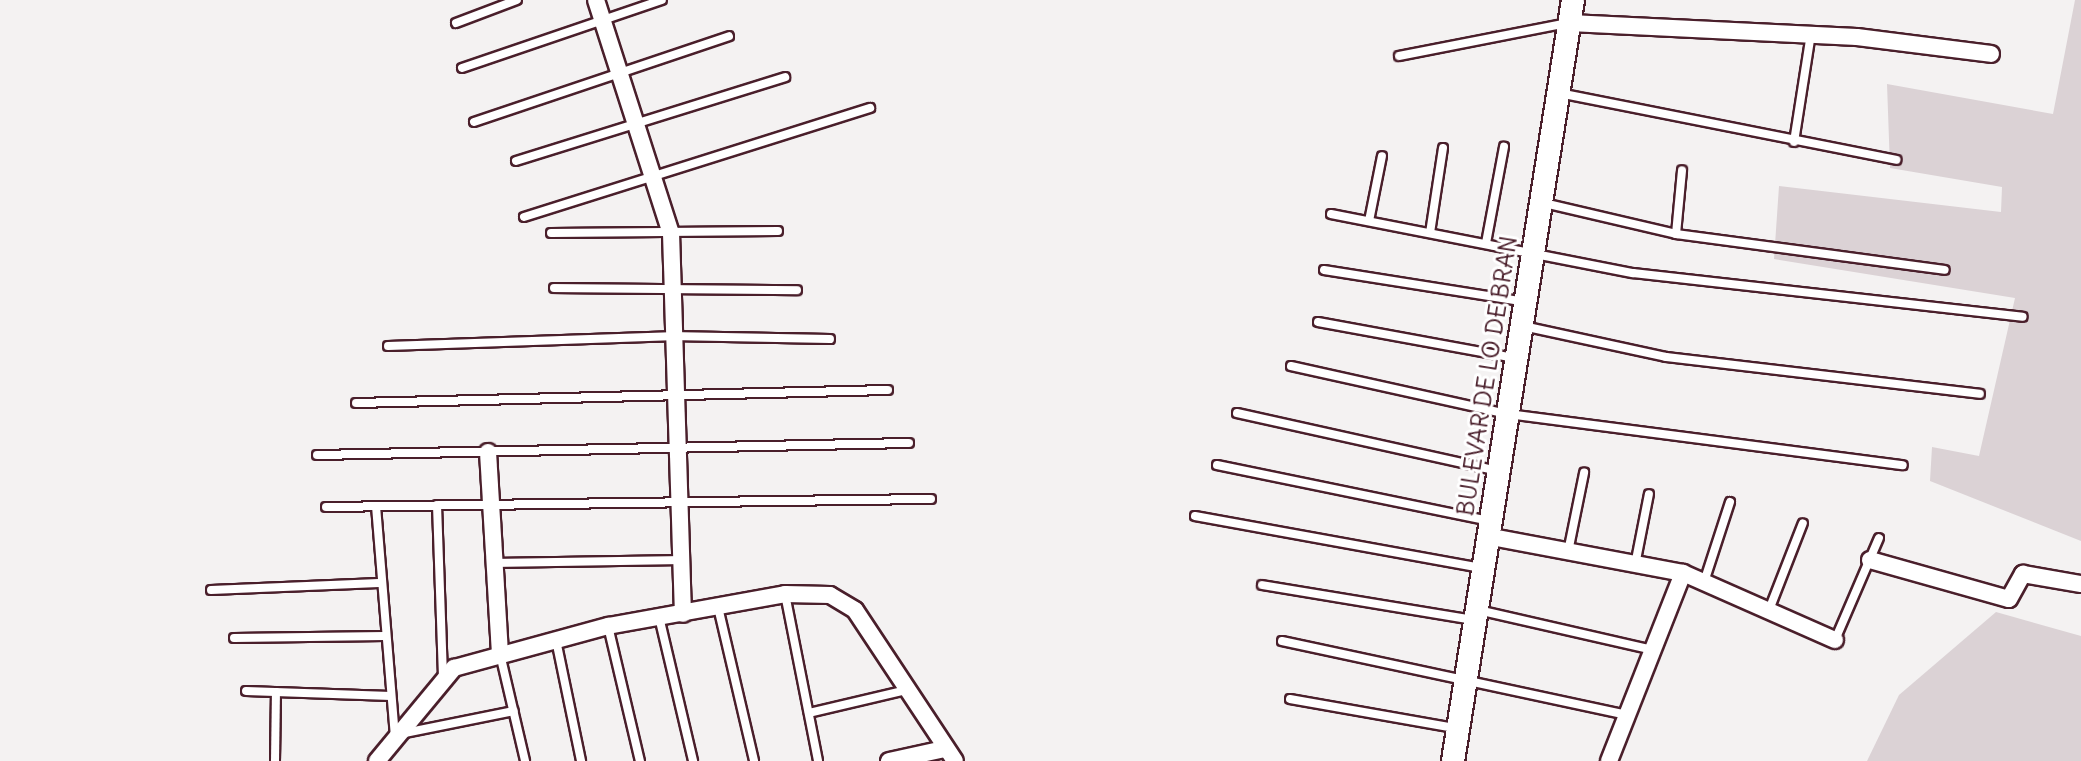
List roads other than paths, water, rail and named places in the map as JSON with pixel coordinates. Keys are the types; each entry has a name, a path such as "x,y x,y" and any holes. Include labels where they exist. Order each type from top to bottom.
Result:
{"street":[{"path":"596,0 639,123 671,233 670,336 681,502 683,614"},
{"path":"1571,11 1991,54"},
{"name":"BULEVAR DE LO DE BRAN","path":"1453,761 1571,11"},
{"path":"488,452 494,506 500,654"},
{"path":"1489,528 1636,560 1705,579 1835,640"},
{"path":"1870,560 2009,599 2023,574 2081,584"},
{"path":"1609,761 1683,573"},
{"path":"377,761 395,735 454,668 608,626 660,621 785,594 830,595 855,610 949,755 889,761"}],"lane":[{"path":"456,23 517,0"},
{"path":"462,68 604,23 662,0"},
{"path":"1399,56 1571,11"},
{"path":"1794,142 1811,34"},
{"path":"474,122 729,36"},
{"path":"516,161 785,77"},
{"path":"1558,92 1794,142 1896,160"},
{"path":"524,217 870,108"},
{"path":"1486,243 1504,147"},
{"path":"1430,233 1443,148"},
{"path":"1369,221 1382,156"},
{"path":"1676,234 1682,170"},
{"path":"1541,202 1676,234 1945,270"},
{"path":"1331,214 1533,251 1633,273 2023,317"},
{"path":"551,233 778,231"},
{"path":"1324,270 1525,302"},
{"path":"554,288 797,290"},
{"path":"1318,322 1516,358"},
{"path":"1522,325 1666,357 1980,394"},
{"path":"388,346 670,336 830,339"},
{"path":"1291,366 1508,414 1903,465"},
{"path":"356,403 888,390"},
{"path":"1237,413 1499,472"},
{"path":"317,455 909,443"},
{"path":"1217,465 1489,528"},
{"path":"1569,547 1584,473"},
{"path":"1636,560 1649,494"},
{"path":"326,507 931,499"},
{"path":"1705,579 1730,502"},
{"path":"437,505 443,680"},
{"path":"376,506 379,583 395,735 514,711"},
{"path":"1195,516 1484,568"},
{"path":"1769,610 1803,523"},
{"path":"1835,640 1879,538"},
{"path":"496,563 680,560"},
{"path":"211,590 379,583"},
{"path":"1262,585 1476,615 1653,651"},
{"path":"785,594 818,761"},
{"path":"718,607 754,761"},
{"path":"660,621 693,761"},
{"path":"608,626 640,761"},
{"path":"234,638 385,636"},
{"path":"556,640 581,761"},
{"path":"1282,641 1466,677 1627,715"},
{"path":"500,654 525,761"},
{"path":"809,713 906,690"},
{"path":"246,691 391,696"},
{"path":"275,761 276,692"},
{"path":"1290,699 1458,729"}]}
